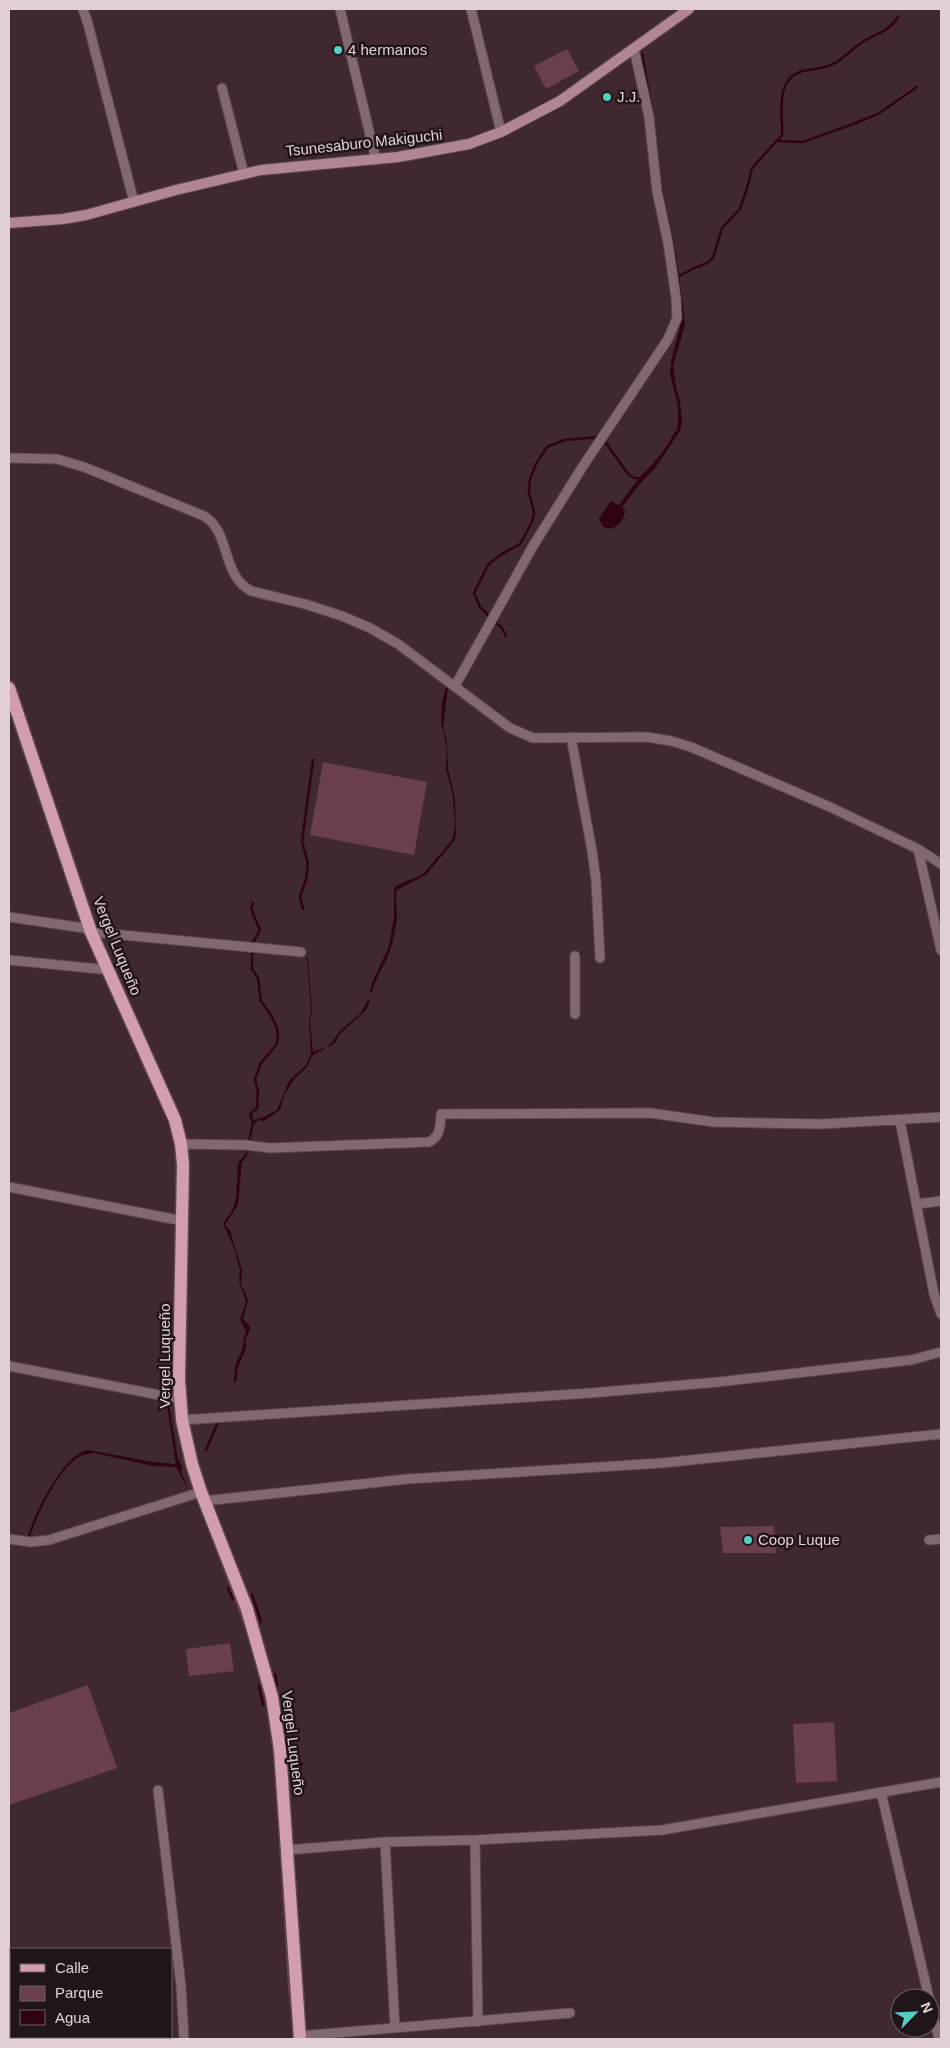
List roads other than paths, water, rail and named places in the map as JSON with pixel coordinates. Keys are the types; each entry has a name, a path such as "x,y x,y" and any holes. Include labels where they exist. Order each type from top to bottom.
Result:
{"main road":[{"name":"Vergel Luqueño","path":"10,694 91,932 175,1120 181,1144 184,1165 179,1360 182,1420 202,1497 247,1609 270,1688 294,1849 300,2038"}],"street":[{"path":"83,9 134,202"},
{"path":"340,9 376,160"},
{"path":"471,9 501,132"},
{"name":"Tsunesaburo Makiguchi","path":"9,223 63,219 176,190 284,167 376,160 469,144 501,132 560,101 689,9"},
{"path":"455,686 532,546 668,339 677,318 668,243 657,191 649,117 634,49"},
{"path":"222,88 244,174"},
{"path":"9,458 57,459 84,466 204,516 215,525 234,575 244,588 305,604 342,616 370,628 398,644 510,728 533,738 647,737 691,747 830,807 918,848 941,864"},
{"path":"570,737 596,880 600,958"},
{"path":"918,848 941,950"},
{"path":"9,917 84,928 91,932 301,952"},
{"path":"575,956 575,1014"},
{"path":"9,960 109,970"},
{"path":"181,1144 245,1145 270,1148 429,1142 437,1137 440,1131 441,1114 650,1113 714,1122 803,1124 900,1121 941,1117"},
{"path":"900,1121 934,1294 941,1314"},
{"path":"9,1187 183,1221"},
{"path":"916,1204 941,1201"},
{"path":"182,1420 592,1393 718,1382 911,1360 941,1352"},
{"path":"9,1366 180,1399"},
{"path":"9,1539 31,1542 49,1540 202,1497 408,1479 662,1463 941,1434"},
{"path":"929,1540 941,1539"},
{"path":"294,1849 386,1842 474,1840 662,1830 941,1782"},
{"path":"158,1790 181,1986 184,2039"},
{"path":"881,1792 927,1988"},
{"path":"474,1840 478,2022"},
{"path":"386,1842 395,2028"},
{"path":"172,1987 181,1986"},
{"path":"300,2038 570,2013"}],"water":[{"path":"643,52 655,123 662,186 676,254 683,305 685,325 673,366 682,421 680,431 656,467 622,507 625,510 622,521 614,528 609,529 605,528 599,518 611,501 619,505 662,453 677,429 678,422 678,406 670,374 682,307 658,185 652,123 641,54"},
{"path":"446,686 448,687 443,728 447,742 448,769 455,799 456,836 426,875 397,890 397,918 392,944 372,992 370,992 372,983 389,946 394,918 394,888 425,872 452,840 455,827 453,796 446,769 447,748 441,724 442,703"},
{"path":"307,957 312,1010 310,1022 313,1052 327,1047 341,1030 360,1014 368,1000 370,1001 366,1010 340,1034 335,1043 312,1056 306,1068 295,1078 284,1095 280,1110 264,1121 259,1120 254,1124 250,1141 248,1141 252,1121 277,1110 289,1081 306,1065 311,1053 309,1022 311,1010"},
{"path":"248,1150 247,1156 242,1162 238,1205 225,1225 230,1230 242,1270 241,1284 248,1300 243,1319 249,1325 250,1330 245,1340 246,1348 237,1370 235,1370 246,1332 240,1319 246,1302 239,1281 240,1270 234,1248 223,1224 233,1209 236,1198 238,1163"},
{"path":"167,1405 169,1405 178,1460 182,1469 181,1472 189,1491 176,1467 153,1466 94,1453 85,1455 71,1463 64,1471 43,1505 30,1537 28,1536 51,1486 69,1462 79,1454 88,1450 153,1462 176,1464"}],"waterway":[{"path":"678,277 707,263 713,258 722,228 740,209 752,168 782,135 781,107 784,89 788,81 794,75 803,71 826,67 837,62 861,43 886,29 898,17"},
{"path":"778,141 803,142 853,124 878,114 917,87"},
{"path":"490,617 480,607 474,593 488,565 500,555 520,544 532,522 534,513 529,492 530,479 536,464 547,447 564,440 599,437"},
{"path":"604,440 628,474 634,478 642,478"},
{"path":"494,621 502,628 506,636"},
{"path":"303,909 300,897 306,879 308,864 302,841 313,760"},
{"path":"253,903 251,909 260,930 253,942"},
{"path":"252,953 252,969 258,978 261,1001 271,1015 277,1028 278,1036 277,1044 261,1063 255,1079 258,1092 257,1108 250,1114 253,1122"},
{"path":"235,1381 236,1369"},
{"path":"206,1450 218,1422"},
{"path":"228,1588 233,1599"},
{"path":"252,1594 261,1622"},
{"path":"275,1674 277,1685"},
{"path":"259,1686 263,1705"},
{"path":"286,1737 292,1774"},
{"path":"290,1767 295,1768 302,1764"}],"place":[{"name":"4 hermanos","path":"338,50"},
{"name":"J.J.","path":"607,97"},
{"name":"Coop Luque","path":"748,1540"}]}
